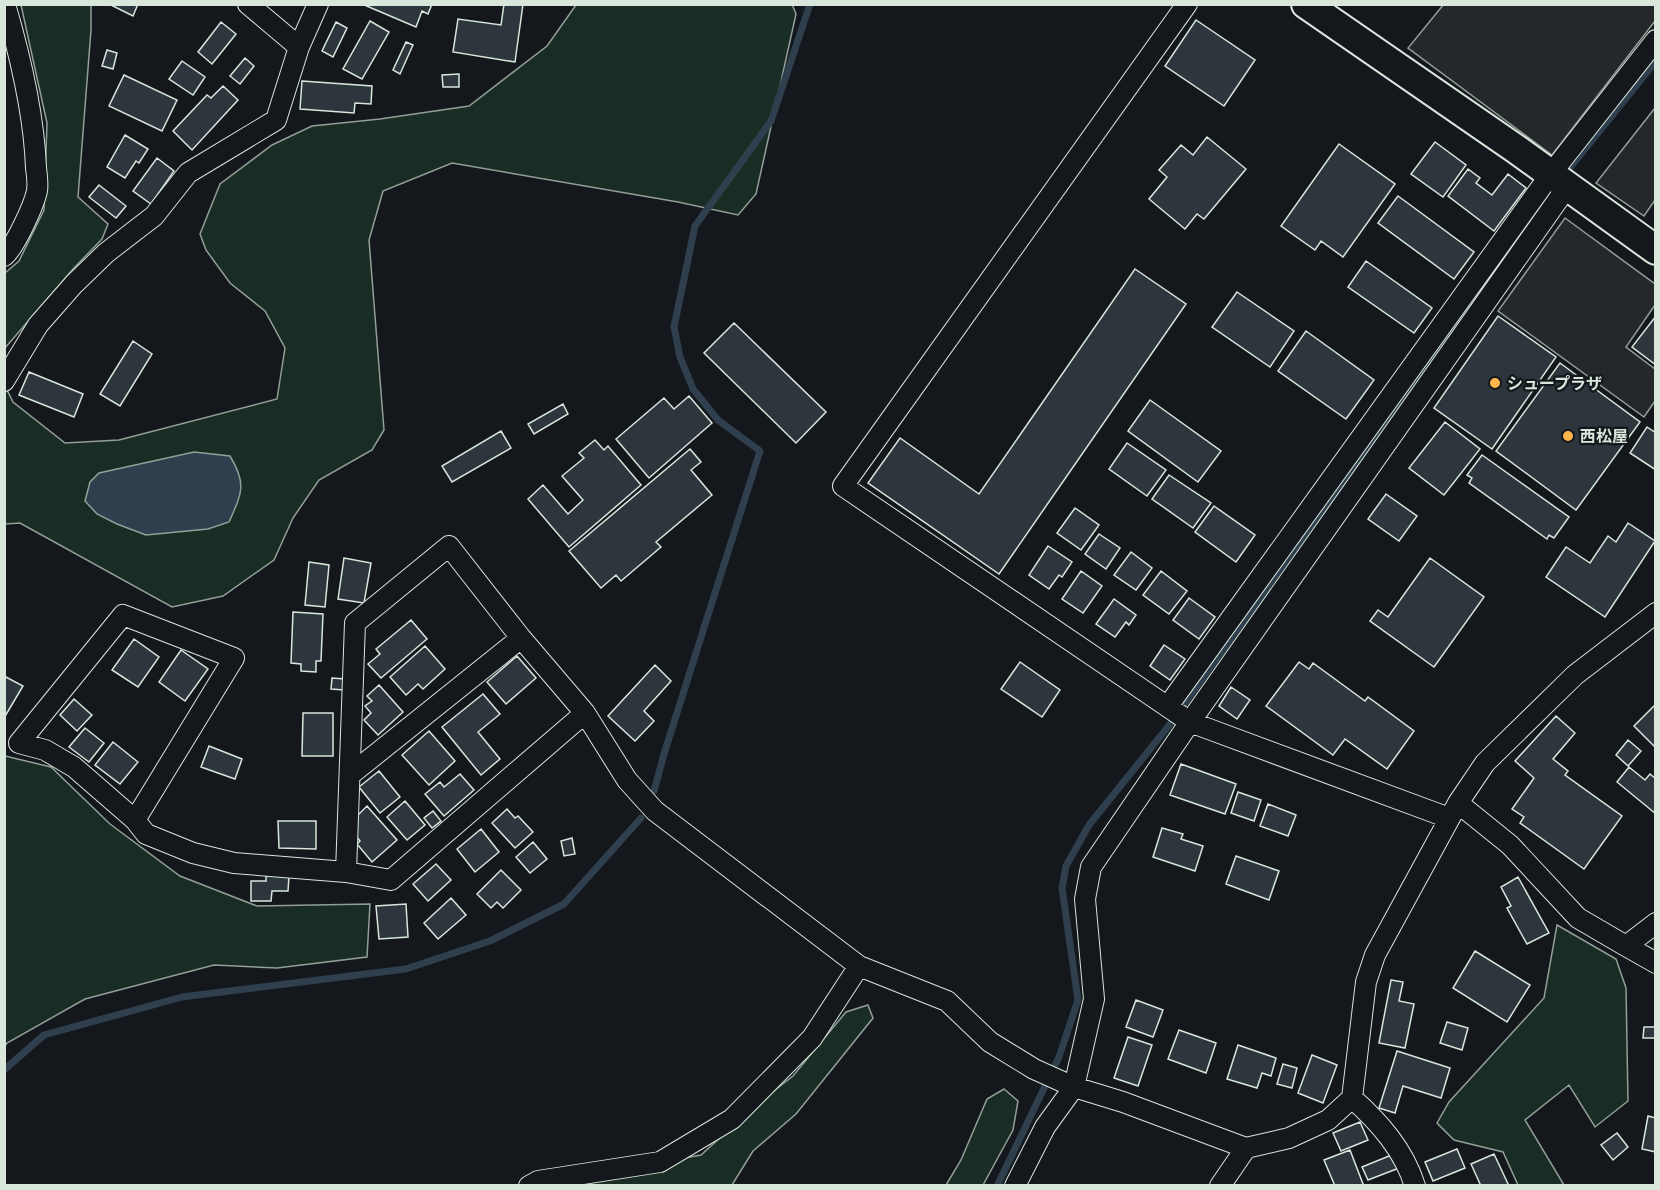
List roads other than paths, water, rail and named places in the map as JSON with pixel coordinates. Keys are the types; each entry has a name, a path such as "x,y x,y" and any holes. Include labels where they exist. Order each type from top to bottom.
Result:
{"street":[{"path":"4,256 9,252 23,225 37,190 36,149 17,46 5,4"},
{"path":"248,4 299,47"},
{"path":"4,381 38,325 74,284 106,254 154,216 188,173 276,120 299,47 318,4"},
{"path":"1187,4 843,486 1179,714 1454,810 1510,845 1578,918 1656,963"},
{"path":"1306,4 1516,149 1656,250"},
{"path":"1015,1185 1066,1083 1094,999 1084,899 1091,867 1179,714 1559,181 1656,40"},
{"path":"1179,714 1559,181"},
{"path":"346,873 355,623 450,546 521,638 585,713 627,780 655,811 859,966 947,1001 990,1042 1034,1069 1066,1083 1246,1148 1289,1138 1328,1120 1352,1098 1366,982 1376,955 1454,810 1485,763 1567,683 1654,616"},
{"path":"135,820 234,658 123,615 12,741 45,750 74,767 135,820 146,834 193,853 234,863 346,873 391,880 585,713"},
{"path":"350,774 521,638"},
{"path":"1626,946 1656,923"},
{"path":"529,1185 538,1181 660,1162 732,1119 812,1038 859,966"},
{"path":"1352,1098 1373,1117 1402,1154 1415,1185"},
{"path":"1220,1185 1246,1148"}],"water":[{"path":"194,452 230,456 239,474 240,496 229,522 208,529 146,535 97,514 85,501 90,482 99,473"}],"waterway":[{"path":"654,791 760,451 718,420 693,389 680,357 674,327 695,226 771,121 810,4"},
{"path":"1564,175 1656,61"},
{"path":"1538,208 1555,186"},
{"path":"997,1186 1059,1057 1078,1000 1062,888 1066,866 1089,825 1167,728 1519,234"},
{"path":"4,1070 44,1035 182,997 406,969 490,941 564,904 641,818"}],"place":[{"name":"シュープラザ","path":"1495,383"},
{"name":"西松屋","path":"1568,436"}]}
